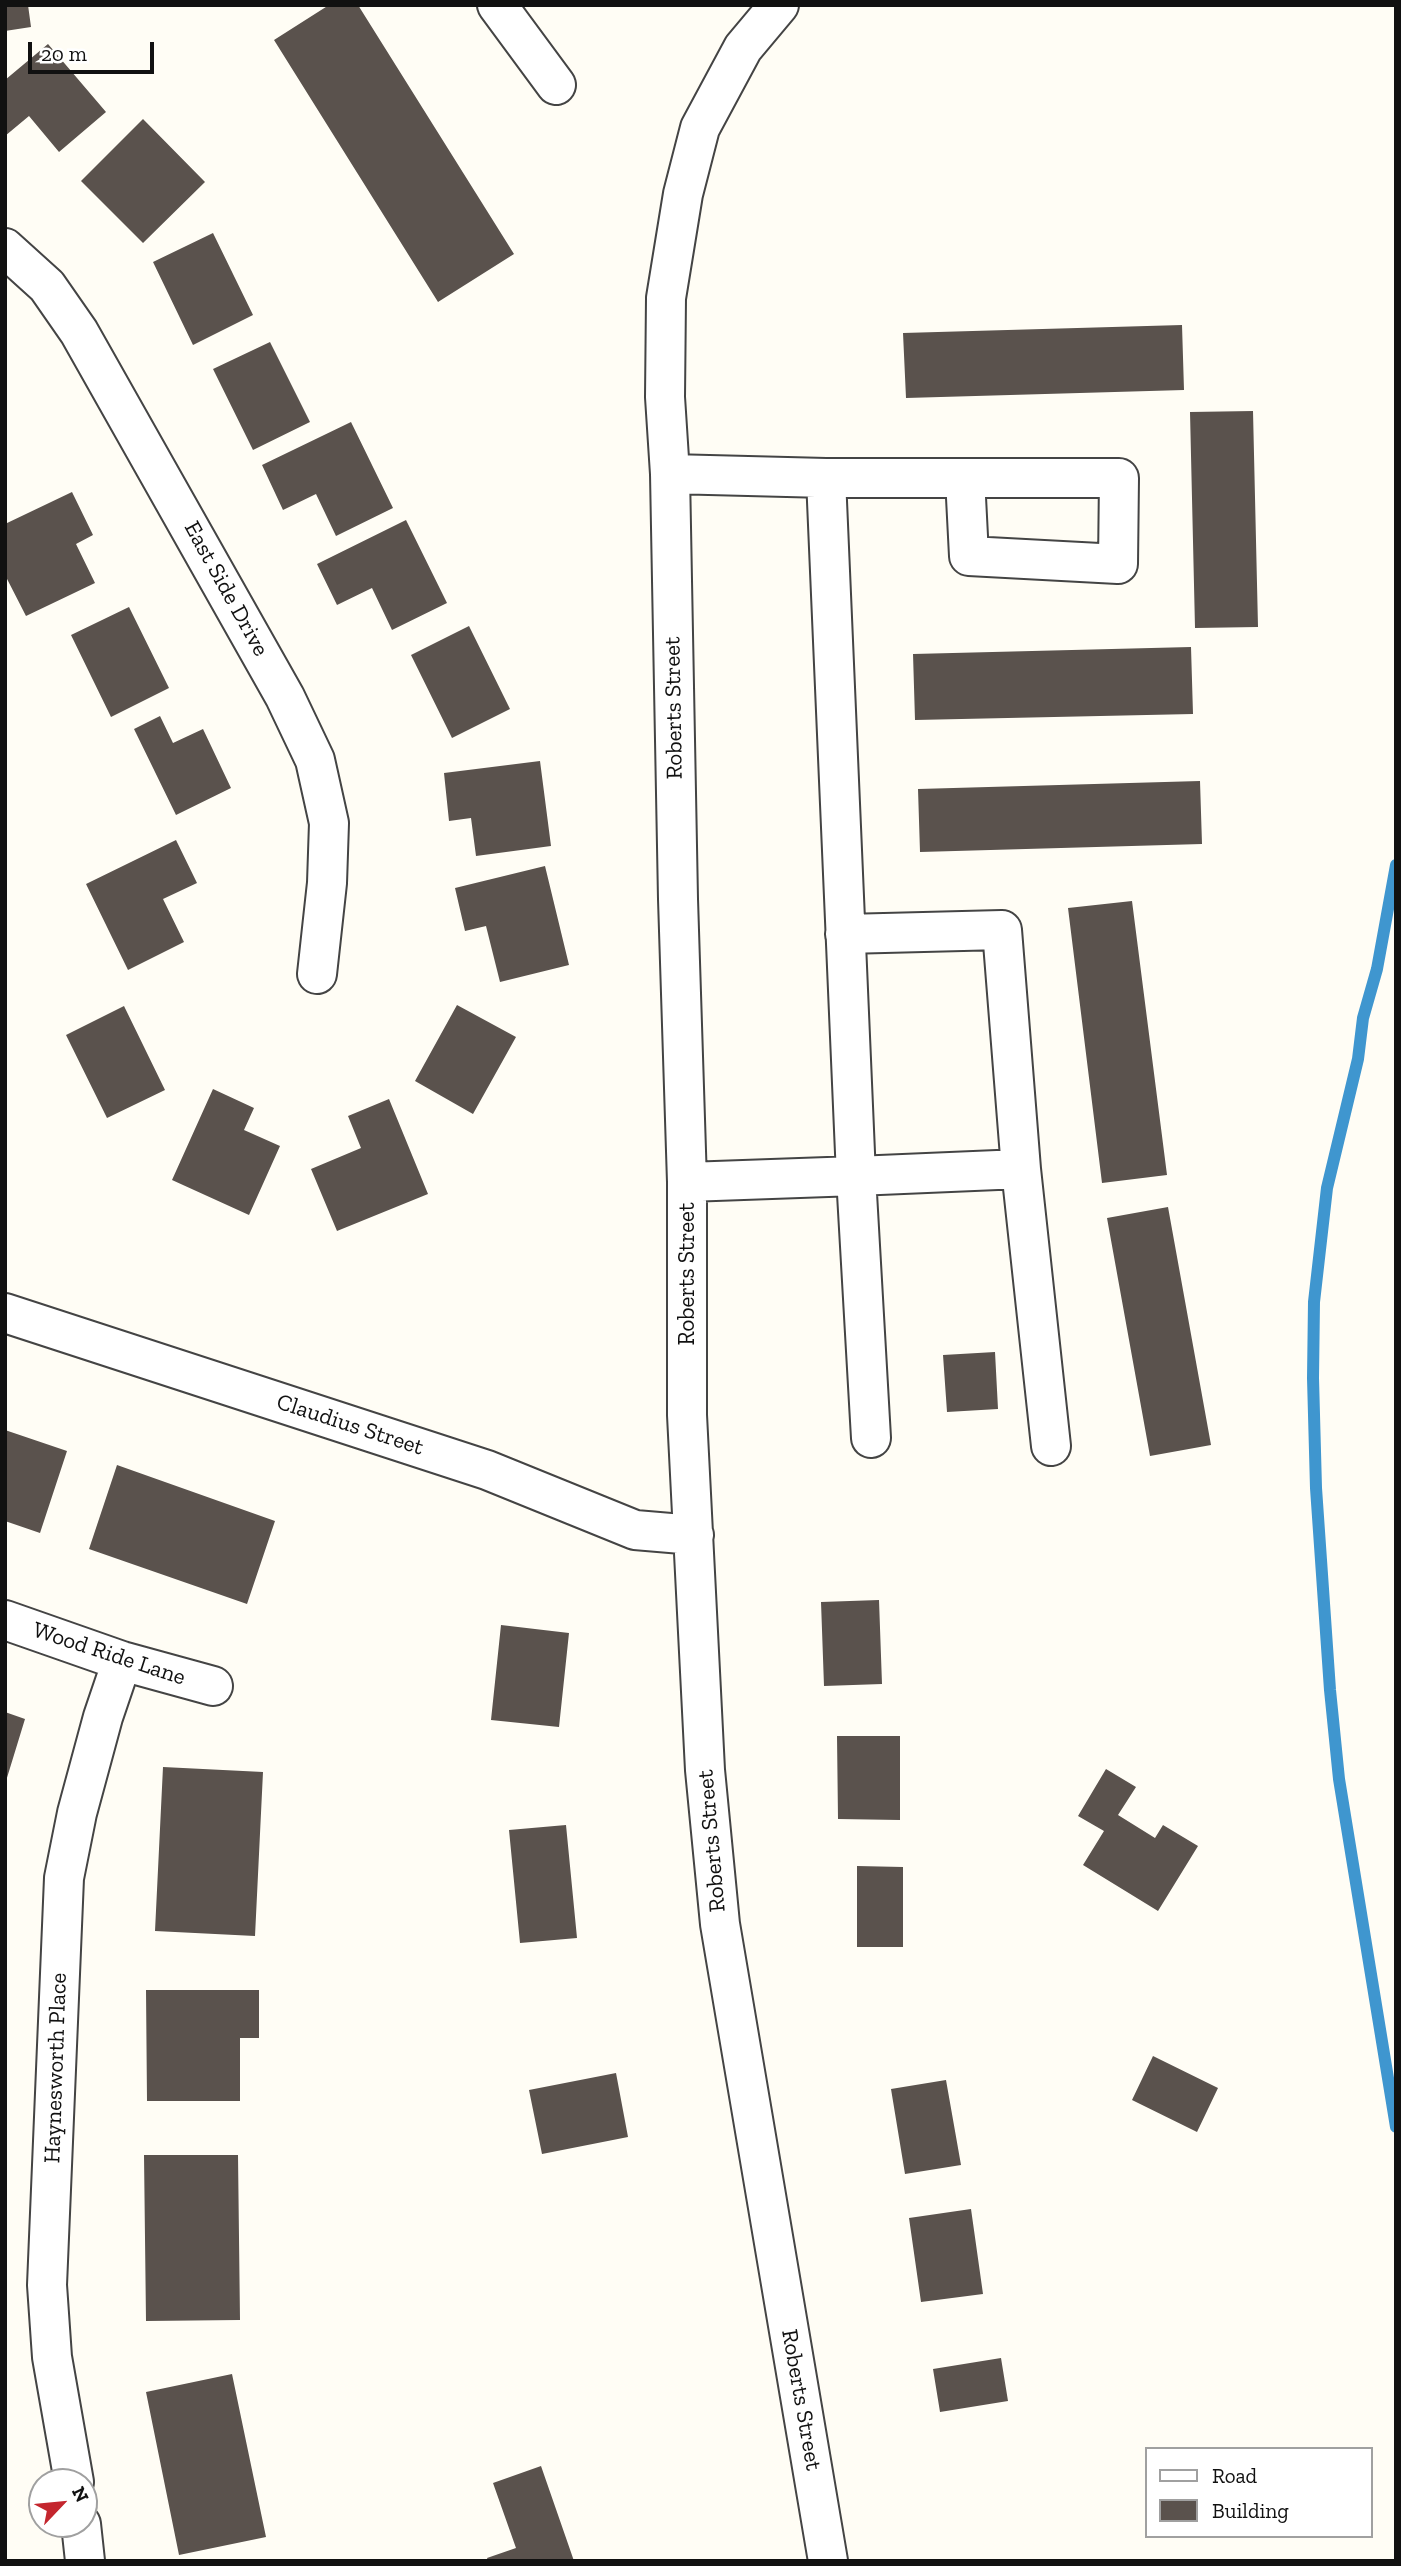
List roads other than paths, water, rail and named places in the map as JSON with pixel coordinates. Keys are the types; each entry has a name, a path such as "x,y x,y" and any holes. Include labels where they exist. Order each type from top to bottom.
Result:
{"street":[{"path":"497,5 556,85"},
{"name":"Roberts Street","path":"779,5 743,48 700,128 684,194 666,299 665,397 670,474 677,885 687,1181 687,1415 705,1770 720,1924 828,2561"},
{"name":"East Side Drive","path":"5,248 47,286 79,332 285,697 315,760 329,823 327,883 317,974"},
{"path":"670,474 965,478"},
{"path":"826,478 870,1438"},
{"path":"845,934 1002,930 1021,1169 1051,1446"},
{"path":"687,1181 1021,1169"},
{"name":"Claudius Street","path":"5,1313 487,1470 635,1530 694,1535"},
{"name":"Wood Ride Lane","path":"5,1620 122,1661 213,1686"},
{"name":"Haynesworth Place","path":"72,2468 52,2357 47,2285 64,1878 77,1813 103,1717 122,1661"},
{"path":"83,2538 85,2561"}],"waterway":[{"path":"1396,865 1377,969 1363,1018 1358,1059 1327,1188 1314,1302 1313,1378 1316,1488 1339,1779 1396,2127"}]}
